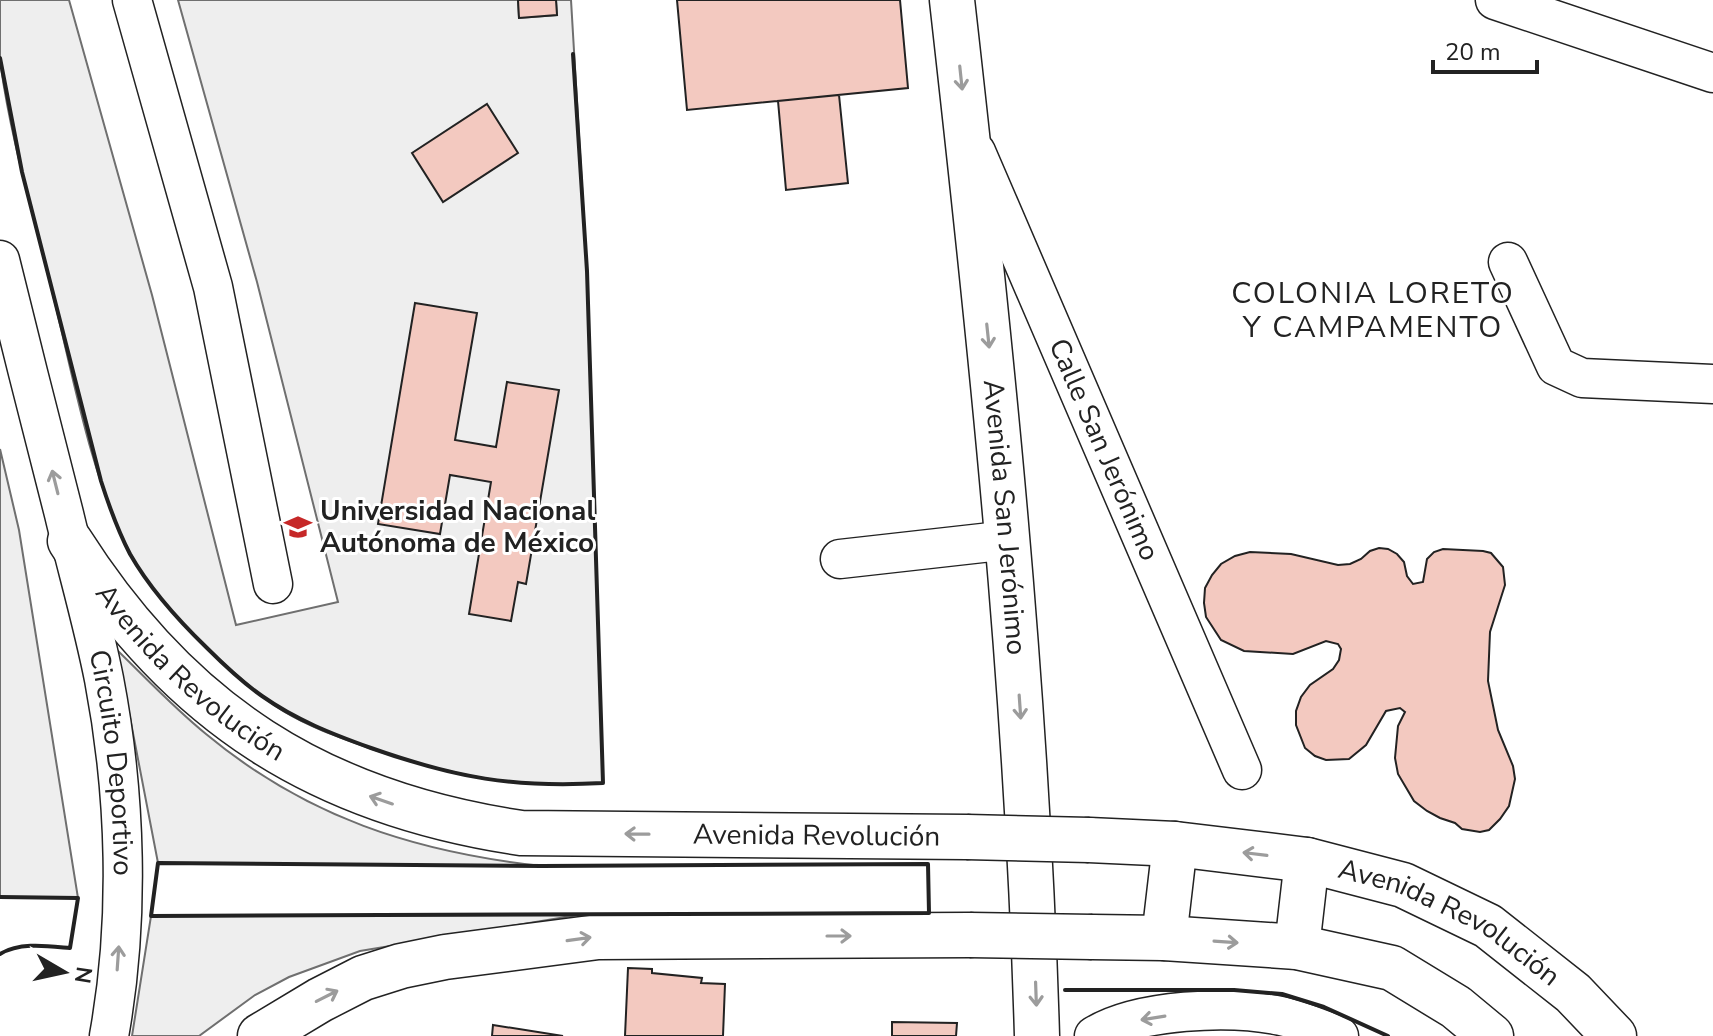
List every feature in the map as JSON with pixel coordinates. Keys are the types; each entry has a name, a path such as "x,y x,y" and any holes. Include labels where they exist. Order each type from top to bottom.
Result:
{"main road":[{"name":"Avenida San Jerónimo","path":"952,0 1009,540 1033,888 1037,1036"},
{"name":"Avenida Revolución","path":"70,541 126,621 195,692 275,749 321,774 397,805 469,825 521,833 1089,840 1175,844 1307,860 1403,885 1488,926 1573,993 1614,1036"},
{"path":"1164,938 1175,844"},
{"path":"1297,947 1307,860"},
{"path":"260,1036 363,978 445,957 598,937 970,935 1164,938 1297,947 1392,968 1456,1007 1491,1036"}],"street":[{"path":"132,0 213,287 273,584"},
{"path":"1495,0 1713,73"},
{"name":"Calle San Jerónimo","path":"967,129 1242,770"},
{"name":"Circuito Deportivo","path":"0,260 90,611 105,682 115,753 122,898 109,1036"},
{"path":"1508,262 1556,366 1582,378 1713,384"},
{"path":"840,559 1009,540"},
{"path":"1094,1036 1110,1026 1151,1017 1193,1012 1237,1012 1280,1016 1339,1036"}],"shaded area":[{"path":"0,0 69,0 152,295 236,625 338,602 257,282 178,0 518,0 519,18 557,15 556,0 571,0 587,271 603,783 541,784 459,773 372,749 315,728 283,711 242,680 193,635 153,589 136,564 115,521 84,424 10,118 0,60"},
{"path":"0,449 19,530 78,898 0,897"},
{"path":"117,650 206,734 283,788 323,809 406,840 495,860 542,866 158,863"},
{"path":"578,915 360,951 289,977 255,995 199,1036 132,1036 151,916"}],"building":[{"path":"518,0 556,0 557,15 519,18"},
{"path":"677,0 900,0 908,88 687,110"},
{"path":"839,95 848,183 786,190 778,101"},
{"path":"487,104 518,153 443,202 412,153"},
{"path":"415,303 477,313 455,440 496,447 507,382 559,390 526,584 518,582 511,621 469,614 491,482 450,475 440,534 378,524"},
{"path":"1379,548 1397,554 1404,562 1407,576 1413,584 1423,582 1427,559 1443,549 1491,553 1503,567 1505,585 1490,632 1488,681 1498,730 1515,779 1509,806 1489,830 1462,829 1414,801 1398,774 1395,758 1398,726 1405,712 1400,708 1386,711 1366,745 1349,759 1326,760 1305,748 1296,725 1296,711 1310,685 1333,669 1339,660 1341,649 1338,644 1326,641 1293,654 1244,651 1221,640 1206,617 1205,588 1221,564 1235,556 1250,552 1291,554 1338,565 1350,564"},
{"path":"628,968 702,978 701,983 725,984 723,1036 625,1036"},
{"path":"892,1022 957,1023 956,1036 892,1036"},
{"path":"493,1025 563,1036 492,1036"}],"wall":[{"path":"0,58 22,172 101,481 126,545 156,592 240,679 275,705 315,726 357,743 458,774 512,782 571,784 603,783 587,271 573,54"},
{"path":"158,863 542,866 928,864 929,913 151,916 158,863"},
{"path":"0,897 78,898 70,948 25,946 0,954"},
{"path":"1065,990 1234,990 1282,994 1324,1007 1388,1036"}],"place":[{"name":"Universidad Nacional Autónoma de México","path":"298,527"}],"district":[{"name":"COLONIA LORETO Y CAMPAMENTO","path":"1373,310"}]}
